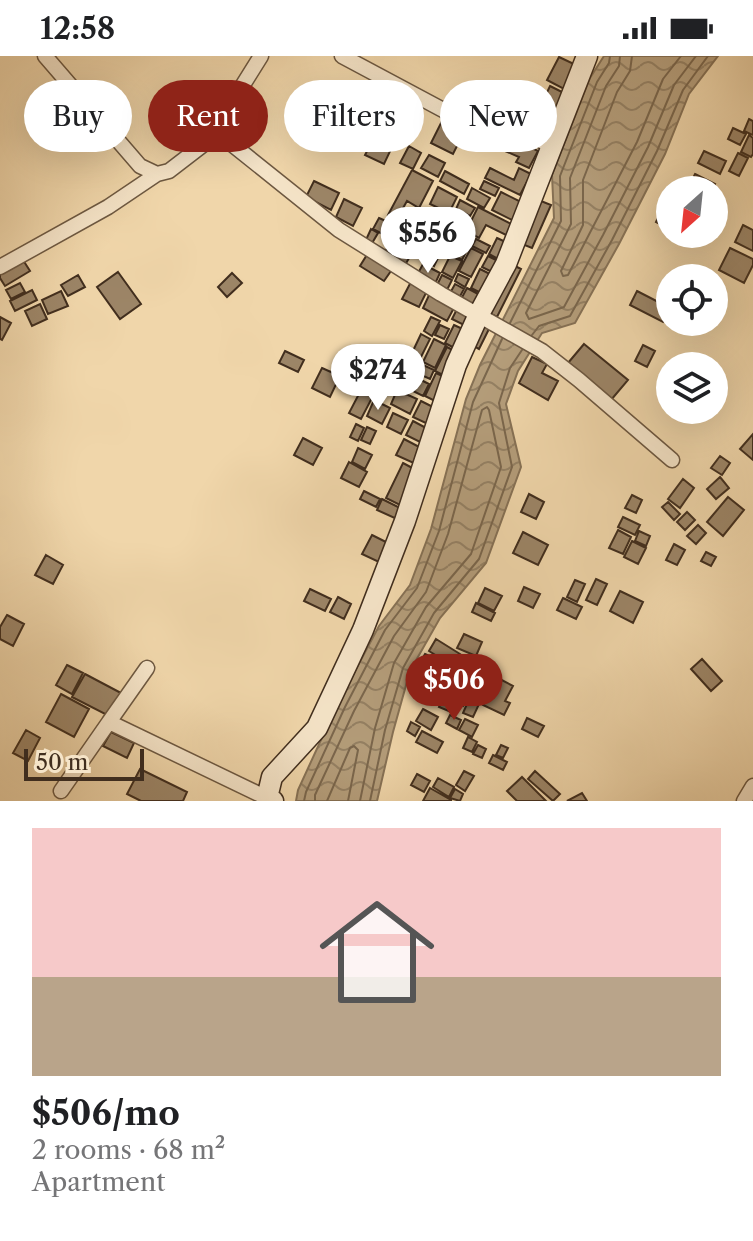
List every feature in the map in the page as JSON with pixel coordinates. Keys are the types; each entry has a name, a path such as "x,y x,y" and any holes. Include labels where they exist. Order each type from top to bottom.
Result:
{"street":[{"path":"45,56 140,166 157,174"},
{"path":"246,80 261,56"},
{"path":"342,56 440,108"},
{"path":"557,131 587,56"},
{"path":"0,267 95,215 157,174 169,171 194,152"},
{"path":"242,152 339,230 441,294 542,351 672,460"},
{"path":"109,722 270,800 272,777 317,728 363,630 405,521 456,365 486,319 549,152"},
{"path":"61,791 147,668"},
{"path":"744,801 753,786"}],"water":[{"path":"604,56 718,56 689,94 665,154 575,323 542,333 518,371 506,404 521,467 486,563 440,618 410,671 377,801 296,801 298,790 338,703 379,626 410,585 431,529 466,399 554,218 552,175 590,78"}],"building":[{"path":"559,57 576,65 564,89 557,85 557,80 547,80"},
{"path":"557,90 564,93 557,107"},
{"path":"749,119 753,121 753,135 744,131"},
{"path":"440,125 440,148 431,143"},
{"path":"733,128 746,134 740,145 728,139"},
{"path":"749,135 753,138 751,157 741,152"},
{"path":"704,151 726,161 720,174 698,163"},
{"path":"367,152 390,152 384,164 365,155"},
{"path":"406,152 421,153 413,169 400,163"},
{"path":"507,152 537,152 529,168 516,162 519,157"},
{"path":"738,153 748,158 739,176 729,171"},
{"path":"429,155 445,163 438,177 421,168"},
{"path":"490,168 514,180 519,168 531,174 520,195 485,178"},
{"path":"412,170 433,181 419,208 407,201 397,219 388,215"},
{"path":"445,171 469,184 464,194 440,181"},
{"path":"314,181 339,193 331,210 306,197"},
{"path":"484,181 499,188 495,196 480,189"},
{"path":"438,187 457,197 449,213 430,204"},
{"path":"472,188 490,198 484,208 467,199"},
{"path":"501,192 525,204 516,222 492,210"},
{"path":"344,199 362,208 353,226 336,217"},
{"path":"536,199 551,205 532,248 517,242"},
{"path":"460,200 475,208 470,216 456,209"},
{"path":"478,207 513,225 508,236 486,225 479,238 466,231"},
{"path":"430,209 438,213 433,224 425,220"},
{"path":"455,212 469,219 466,226 451,219"},
{"path":"413,213 421,217 414,232 406,228"},
{"path":"439,217 449,221 443,232 434,227"},
{"path":"379,218 395,225 388,237 373,229"},
{"path":"423,220 432,227 422,241 413,235"},
{"path":"451,222 462,227 455,241 444,236"},
{"path":"743,225 753,230 753,251 735,242"},
{"path":"371,229 378,233 371,245 365,242"},
{"path":"400,229 407,233 401,244 395,240"},
{"path":"431,232 439,236 433,249 424,244"},
{"path":"463,233 473,238 462,260 452,254"},
{"path":"410,235 419,240 414,249 405,244"},
{"path":"441,238 452,243 445,257 435,251"},
{"path":"497,238 508,243 500,260 489,254"},
{"path":"476,239 490,246 486,253 472,246"},
{"path":"391,241 401,245 393,260 383,256"},
{"path":"403,246 413,251 404,267 395,262"},
{"path":"471,248 483,254 471,277 459,271"},
{"path":"730,248 753,259 744,283 728,275 728,264 722,264"},
{"path":"429,251 439,256 434,266 424,260"},
{"path":"368,253 393,268 384,281 360,266"},
{"path":"450,256 462,261 453,278 442,272"},
{"path":"488,256 500,262 494,273 482,267"},
{"path":"23,260 30,271 5,286 0,273"},
{"path":"423,264 440,273 434,286 416,277"},
{"path":"511,264 521,269 497,317 487,312"},
{"path":"480,269 492,275 483,294 471,288"},
{"path":"118,272 141,304 120,319 97,287"},
{"path":"232,273 242,283 227,297 218,287"},
{"path":"458,274 469,279 465,287 455,281"},
{"path":"78,275 85,287 68,296 61,285"},
{"path":"442,275 452,280 446,292 436,287"},
{"path":"412,280 428,289 419,307 402,299"},
{"path":"20,283 25,292 11,299 6,290"},
{"path":"455,284 464,289 458,300 449,295"},
{"path":"467,288 480,295 474,308 460,301"},
{"path":"32,290 37,300 15,311 10,301"},
{"path":"61,291 68,306 48,314 42,300"},
{"path":"637,291 656,301 656,318 630,305"},
{"path":"430,293 455,306 447,321 423,308"},
{"path":"40,304 47,319 32,326 25,311"},
{"path":"458,307 474,315 468,327 452,319"},
{"path":"0,317 11,323 2,340 0,339"},
{"path":"431,317 440,321 432,336 424,331"},
{"path":"479,322 490,327 479,349 469,343"},
{"path":"440,325 449,329 444,339 435,335"},
{"path":"454,325 467,331 458,350 445,343"},
{"path":"421,334 430,339 420,359 411,355"},
{"path":"434,339 446,345 435,368 423,362"},
{"path":"584,344 628,380 611,400 568,363"},
{"path":"643,345 655,351 647,367 635,361"},
{"path":"447,347 460,354 447,377 435,371"},
{"path":"285,351 304,360 298,372 279,363"},
{"path":"532,357 547,364 542,373 558,381 548,400 519,383"},
{"path":"412,358 421,362 413,377 405,373"},
{"path":"423,365 434,370 430,379 419,374"},
{"path":"322,368 340,376 330,397 312,388"},
{"path":"436,373 449,379 437,402 425,396"},
{"path":"398,374 412,381 408,390 394,383"},
{"path":"417,378 429,384 423,396 411,390"},
{"path":"361,390 373,396 361,419 349,413"},
{"path":"397,390 417,399 410,414 391,404"},
{"path":"374,400 390,408 382,424 367,416"},
{"path":"421,401 437,409 430,425 413,417"},
{"path":"393,413 408,420 401,434 387,427"},
{"path":"413,421 428,429 422,443 406,435"},
{"path":"356,424 364,428 358,441 350,437"},
{"path":"367,427 376,431 370,444 361,440"},
{"path":"753,434 753,460 740,449"},
{"path":"303,438 322,448 313,465 294,455"},
{"path":"404,439 425,450 418,465 396,455"},
{"path":"358,448 372,455 365,469 352,462"},
{"path":"720,456 730,463 722,475 711,468"},
{"path":"349,462 367,472 359,487 341,478"},
{"path":"403,463 418,471 400,505 386,498"},
{"path":"720,477 729,488 716,499 707,489"},
{"path":"683,479 694,488 680,508 668,499"},
{"path":"364,491 380,499 376,507 360,499"},
{"path":"529,494 544,502 536,519 521,512"},
{"path":"632,495 642,500 636,513 625,508"},
{"path":"728,497 744,510 723,536 707,522"},
{"path":"382,499 404,510 399,520 377,510"},
{"path":"668,502 680,514 674,520 662,507"},
{"path":"687,512 695,520 685,530 677,522"},
{"path":"623,517 640,525 635,535 618,527"},
{"path":"698,525 706,533 696,544 687,536"},
{"path":"618,530 631,537 623,554 609,548"},
{"path":"639,531 650,536 646,546 635,541"},
{"path":"523,532 548,545 538,565 513,553"},
{"path":"372,535 390,544 381,563 362,554"},
{"path":"632,541 646,548 638,564 624,557"},
{"path":"674,544 685,550 677,565 666,560"},
{"path":"706,552 716,557 711,566 701,561"},
{"path":"46,555 63,565 53,584 35,575"},
{"path":"596,579 607,584 597,605 586,600"},
{"path":"575,580 585,584 577,602 567,597"},
{"path":"524,587 540,594 533,608 518,601"},
{"path":"485,588 502,596 494,611 478,603"},
{"path":"310,589 331,599 325,611 304,601"},
{"path":"620,591 643,602 633,623 610,611"},
{"path":"338,597 351,604 344,619 330,612"},
{"path":"563,598 582,607 576,619 557,610"},
{"path":"476,603 495,613 491,621 472,612"},
{"path":"7,615 24,624 13,646 0,639 0,627"},
{"path":"464,634 482,642 476,656 457,648"},
{"path":"436,639 460,654 453,666 429,651"},
{"path":"425,654 438,660 433,671 419,665"},
{"path":"702,659 722,681 711,691 691,669"},
{"path":"464,662 474,667 468,678 459,674"},
{"path":"67,665 83,673 72,694 56,685"},
{"path":"439,665 447,669 443,679 434,674"},
{"path":"476,670 491,677 486,688 471,680"},
{"path":"448,671 460,677 455,686 443,680"},
{"path":"85,674 121,693 109,716 72,697"},
{"path":"496,677 513,686 505,701 510,703 504,715 483,705"},
{"path":"468,680 482,687 477,697 463,690"},
{"path":"438,681 446,685 441,694 433,690"},
{"path":"462,693 468,696 463,706 457,703"},
{"path":"61,694 89,709 74,737 46,722"},
{"path":"445,694 457,699 451,712 439,707"},
{"path":"470,697 480,702 473,717 463,713"},
{"path":"423,709 438,717 431,730 416,721"},
{"path":"450,715 461,720 457,729 446,723"},
{"path":"527,718 544,726 538,737 522,729"},
{"path":"465,719 478,725 472,737 459,730"},
{"path":"411,722 420,727 415,736 407,731"},
{"path":"26,730 40,738 28,761 13,753"},
{"path":"422,731 443,742 437,753 416,742"},
{"path":"111,732 134,743 127,758 103,746"},
{"path":"468,737 477,742 472,752 463,748"},
{"path":"478,745 486,749 482,758 473,754"},
{"path":"501,745 508,748 503,758 496,755"},
{"path":"493,755 507,762 503,770 489,763"},
{"path":"140,769 187,792 183,801 141,801 127,794"},
{"path":"464,771 474,776 465,791 456,785"},
{"path":"535,771 560,794 553,801 528,779"},
{"path":"417,774 430,781 424,792 411,785"},
{"path":"522,777 546,801 517,801 507,791"},
{"path":"438,778 454,787 449,797 433,787"},
{"path":"430,788 451,800 451,801 423,801"},
{"path":"455,789 463,794 460,801 450,798"},
{"path":"582,793 587,801 567,801"}]}
